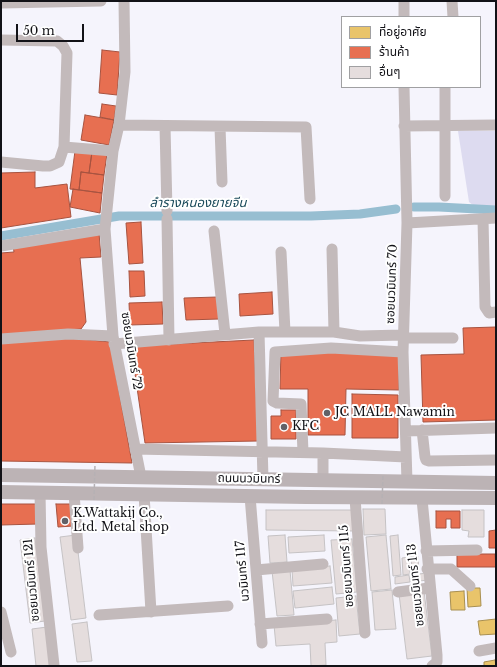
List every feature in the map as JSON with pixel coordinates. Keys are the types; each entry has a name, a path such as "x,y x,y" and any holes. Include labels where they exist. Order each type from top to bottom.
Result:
{"main road":[{"name":"ถนนนวมินทร์","path":"1,475 496,483"},
{"name":"ถนนนวมินทร์","path":"1,492 355,498 496,498"}],"street":[{"path":"1,3 101,1"},
{"name":"ซอยนวมินทร์ 72","path":"124,1 125,72 119,125 113,151 106,221 114,340 141,477"},
{"path":"404,1 404,16"},
{"path":"452,1 453,16"},
{"path":"1,40 57,40 64,46 67,53 64,147 59,162 50,166 1,162"},
{"name":"ซอยนวมินทร์ 70","path":"404,88 407,223 403,352 407,482"},
{"path":"445,88 445,196"},
{"path":"119,125 306,127 310,199"},
{"path":"404,126 496,125"},
{"path":"166,126 169,340"},
{"path":"220,126 222,182"},
{"path":"64,147 113,151"},
{"path":"407,223 496,218"},
{"path":"483,219 485,307 489,313 496,312"},
{"path":"1,246 106,221"},
{"path":"214,231 225,334"},
{"path":"332,249 334,332"},
{"path":"281,252 285,332"},
{"path":"1,339 68,334 114,340 169,340 259,332 334,332 360,336 453,338"},
{"path":"259,332 263,479"},
{"path":"303,452 301,404 277,403 273,401 274,352 332,348 403,352"},
{"path":"406,431 496,428"},
{"path":"422,430 425,457 429,461 496,460"},
{"path":"135,449 303,452 406,457"},
{"path":"323,453 323,480"},
{"name":"ซอยนวมินทร์ 121","path":"40,492 41,547 54,665"},
{"path":"74,493 78,548"},
{"path":"144,494 151,612"},
{"name":"นวมินทร์ 117","path":"250,496 262,643"},
{"name":"ซอยนวมินทร์ 115","path":"355,498 365,633"},
{"name":"ซอยนวมินทร์ 113","path":"422,498 427,569 437,655 436,662 432,666"},
{"path":"426,551 477,550"},
{"path":"256,570 322,564"},
{"path":"427,569 451,569 470,586"},
{"path":"398,592 429,588"},
{"path":"99,616 228,606"},
{"path":"1,612 11,652"},
{"path":"260,624 326,619"},
{"path":"478,651 496,648"}],"path":[{"path":"94,500 95,464"},
{"path":"382,504 383,475"}],"shaded area":[{"path":"458,131 496,131 496,223 469,202"}],"building: ที่อยู่อาศัย":[{"path":"467,588 480,588 481,606 468,607"},
{"path":"464,591 465,610 451,610 450,592"},
{"path":"496,619 496,634 480,635 478,621"},
{"path":"495,660 496,666 484,666 484,662"}],"building: ร้านค้า":[{"path":"102,50 120,52 117,95 99,93"},
{"path":"102,104 116,106 114,120 100,117"},
{"path":"85,115 114,120 109,145 81,140"},
{"path":"75,151 92,152 89,173 81,172 79,190 70,189"},
{"path":"92,152 107,154 104,175 89,173"},
{"path":"35,172 35,188 67,184 71,217 1,228 1,173"},
{"path":"81,172 104,175 102,193 79,190"},
{"path":"73,189 102,193 100,213 70,207"},
{"path":"141,222 143,263 129,264 126,223"},
{"path":"99,233 101,257 80,258 86,322 81,329 1,335 1,253 14,252 13,245"},
{"path":"129,271 144,271 145,296 130,297"},
{"path":"272,292 273,314 240,316 239,294"},
{"path":"218,297 219,319 186,320 184,298"},
{"path":"162,302 163,324 130,325 129,303"},
{"path":"496,327 496,420 423,422 421,355 464,354 463,328"},
{"path":"52,336 110,342 132,463 1,461 1,343"},
{"path":"254,340 258,441 145,443 131,346"},
{"name":"JC MALL Nawamin","path":"281,351 399,353 399,390 346,389 345,435 308,435 308,389 280,389"},
{"path":"352,394 398,395 398,438 352,438"},
{"name":"KFC","path":"281,410 296,410 296,439 271,439 271,416 281,416"},
{"path":"1,504 38,504 38,524 1,525"},
{"name":"K.Wattakij Co., Ltd. Metal shop","path":"56,504 73,504 73,526 58,527"},
{"path":"436,511 460,511 460,528 451,528 451,519 446,519 446,528 436,528"},
{"path":"496,530 496,548 489,548 489,531"},
{"path":"457,554 495,554 496,567 457,567"}],"building: อื่นๆ":[{"path":"363,509 385,509 386,534 364,535"},
{"path":"266,510 353,510 353,531 266,530"},
{"path":"462,510 484,510 484,537 468,537 469,531 462,530"},
{"path":"76,535 86,618 71,620 60,537"},
{"path":"285,535 287,562 270,563 268,536"},
{"path":"324,535 325,551 289,553 288,537"},
{"path":"386,535 391,589 371,591 366,537"},
{"path":"398,535 401,575 393,576 390,536"},
{"path":"35,538 45,621 30,623 20,540"},
{"path":"352,539 357,592 336,594 331,540"},
{"path":"411,556 418,556 419,573 412,573"},
{"path":"409,557 410,574 403,575 402,558"},
{"path":"330,566 332,583 293,586 292,569"},
{"path":"290,570 294,615 277,616 272,571"},
{"path":"427,573 428,580 411,582 411,575"},
{"path":"409,575 410,582 395,584 395,577"},
{"path":"332,587 334,604 295,608 293,591"},
{"path":"392,590 396,629 375,630 372,592"},
{"path":"424,591 432,656 407,659 399,594"},
{"path":"356,596 360,634 339,636 336,598"},
{"path":"336,620 337,642 325,643 326,665 311,666 310,644 276,646 274,625"},
{"path":"87,622 92,661 77,662 72,624"},
{"path":"47,627 51,666 36,666 32,629"}],"waterway":[{"name":"ลำรางหนองยายจีน","path":"414,207 496,210"},
{"name":"ลำรางหนองยายจีน","path":"1,236 119,216 311,216 360,214 396,209"}],"place":[{"name":"JC MALL Nawamin","path":"327,413"},
{"name":"KFC","path":"284,427"},
{"name":"K.Wattakij Co., Ltd. Metal shop","path":"65,521"}]}
